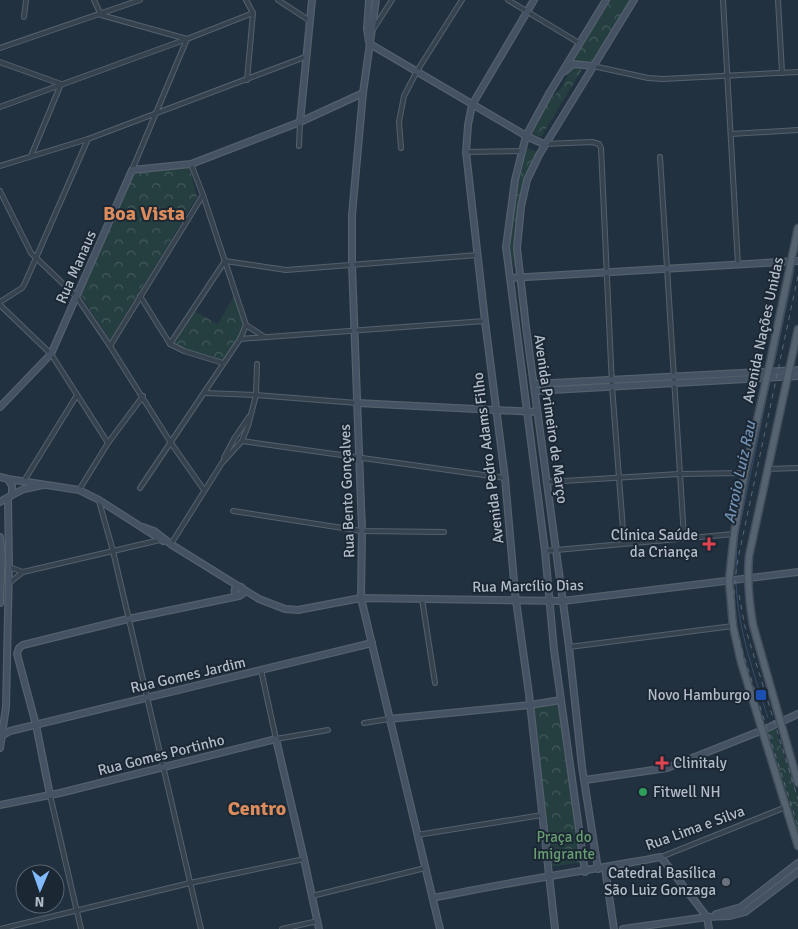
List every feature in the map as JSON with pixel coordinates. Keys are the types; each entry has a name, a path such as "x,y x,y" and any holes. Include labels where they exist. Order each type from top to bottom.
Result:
{"main road":[{"path":"300,122 312,0"},
{"name":"Rua Bento Gonçalves","path":"369,0 367,29 370,44"},
{"name":"Rua Bento Gonçalves","path":"376,0 374,28 363,93 353,198 352,265 362,531 361,598 440,929"},
{"name":"Avenida Pedro Adams Filho","path":"534,0 472,105 466,152 505,478 516,600 530,705 555,929"},
{"name":"Avenida Primeiro de Março","path":"585,872 554,650 545,550 506,248 515,180 526,136 550,92 606,0"},
{"name":"Avenida Primeiro de Março","path":"614,929 584,780 569,647 517,248 521,207 527,180 544,144 634,0"},
{"path":"370,44 472,105 526,136 544,144"},
{"path":"550,92 570,66 577,64 593,66"},
{"path":"132,170 191,164 300,122 363,93"},
{"name":"Rua Manaus","path":"0,407 51,354 132,170"},
{"name":"Avenida Nações Unidas","path":"798,228 745,473 734,534 729,580 732,626 741,662 798,846"},
{"path":"510,278 798,261"},
{"path":"798,329 749,556 747,579 753,625 798,783"},
{"path":"789,374 798,370"},
{"path":"535,387 767,374 798,376"},
{"path":"356,403 537,412"},
{"name":"Rua Marcílio Dias","path":"0,477 79,490 143,527 160,540 171,544"},
{"path":"0,748 4,721 10,497 12,486 8,479"},
{"name":"Rua Marcílio Dias","path":"0,502 24,489 48,484"},
{"name":"Rua Marcílio Dias","path":"143,527 154,531 171,544 259,599"},
{"path":"0,537 0,603"},
{"name":"Rua Marcílio Dias","path":"223,576 237,593 284,609 298,610 361,598 563,601 798,572"},
{"path":"50,795 36,725 17,654 19,648 23,645 128,619 222,599 243,592 241,587"},
{"name":"Rua Gomes Jardim","path":"3,735 10,731 372,643"},
{"path":"389,719 530,705 561,700"},
{"path":"584,780 667,768 798,714"},
{"path":"4,721 10,731"},
{"path":"276,739 319,929"},
{"name":"Rua Gomes Portinho","path":"0,806 163,768 276,739"},
{"path":"661,857 707,917 709,929"},
{"name":"Rua Lima e Silva","path":"433,898 482,887 585,872 661,857"},
{"path":"707,917 741,907 798,862"},
{"path":"622,929 707,917 730,916 745,912 798,872"}],"street":[{"path":"24,16 26,0"},
{"path":"94,0 101,15 187,39"},
{"path":"0,48 101,15 140,0"},
{"path":"246,0 253,14 247,80"},
{"path":"278,0 310,22"},
{"path":"374,28 392,0"},
{"path":"400,148 399,122 404,96 417,71 462,0"},
{"path":"508,0 579,43"},
{"path":"723,0 738,264"},
{"path":"778,0 782,73"},
{"path":"0,108 253,14"},
{"name":"Rua Manaus","path":"132,170 187,39"},
{"path":"0,166 88,139 305,57"},
{"path":"0,62 61,84"},
{"path":"593,66 648,78 798,72"},
{"path":"31,156 61,84"},
{"path":"298,146 300,122"},
{"path":"731,134 798,130"},
{"path":"88,139 22,288 0,303 51,354 108,443"},
{"path":"544,144 596,142 600,145 612,383 624,543"},
{"path":"466,152 522,151"},
{"path":"660,158 684,537"},
{"path":"191,164 246,325 263,336"},
{"path":"0,191 31,253 76,296 143,396 171,443 204,490"},
{"path":"110,346 203,195"},
{"path":"224,261 286,270 478,255"},
{"path":"170,344 224,261"},
{"path":"140,296 170,344 184,351 224,363"},
{"path":"240,339 485,322"},
{"path":"140,488 205,393 240,339 246,325"},
{"path":"222,463 242,442 248,426 256,394 257,364"},
{"path":"205,393 256,394 356,403"},
{"path":"24,481 77,395"},
{"path":"79,490 108,443 143,396"},
{"path":"171,544 250,415"},
{"path":"242,442 505,478"},
{"path":"767,469 798,468"},
{"path":"547,482 679,474 745,473"},
{"path":"99,500 148,697 201,929"},
{"path":"233,511 362,531 444,532"},
{"path":"545,550 734,534"},
{"path":"9,583 23,572 160,540"},
{"path":"9,567 23,572"},
{"path":"422,598 435,683"},
{"path":"569,647 732,626"},
{"path":"261,670 276,739"},
{"path":"364,723 389,719"},
{"name":"Rua Gomes Portinho","path":"276,739 328,730"},
{"path":"50,795 81,929"},
{"name":"Rua Lima e Silva","path":"661,857 786,807"},
{"path":"417,835 542,815"},
{"path":"0,929 190,883 304,859"},
{"path":"312,896 425,868"},
{"path":"282,929 318,921"}],"green space":[{"path":"611,0 631,0 592,61 572,62"},
{"path":"576,67 583,68 541,137 530,133 543,107 562,87 569,73"},
{"path":"527,148 537,152 525,181 519,205 515,237 515,268 509,253 512,212"},
{"path":"189,166 197,197 110,340 80,294 133,174"},
{"path":"234,296 244,325 223,362 185,350 173,344 194,311 218,324"},
{"name":"Praça do Imigrante","path":"559,702 582,862 550,867 532,706"},
{"path":"774,725 798,795 798,838 765,729"}],"waterway":[{"name":"Arroio Luiz Rau","path":"774,364 794,270"},
{"name":"Arroio Luiz Rau","path":"736,571 737,539 770,380"},
{"name":"Arroio Luiz Rau","path":"736,583 743,635 768,718"}],"railway":[{"path":"798,276 739,554 734,602 736,631 798,826"},
{"path":"739,595 745,627 798,799"}],"place":[{"name":"Clínica Saúde da Criança","path":"709,544"},
{"name":"Novo Hamburgo","path":"761,695"},
{"name":"Clinitaly","path":"662,763"},
{"name":"Fitwell NH","path":"643,792"},
{"name":"Catedral Basílica São Luiz Gonzaga","path":"726,882"}],"district":[{"name":"Boa Vista","path":"144,213"},
{"name":"Centro","path":"257,808"}]}
